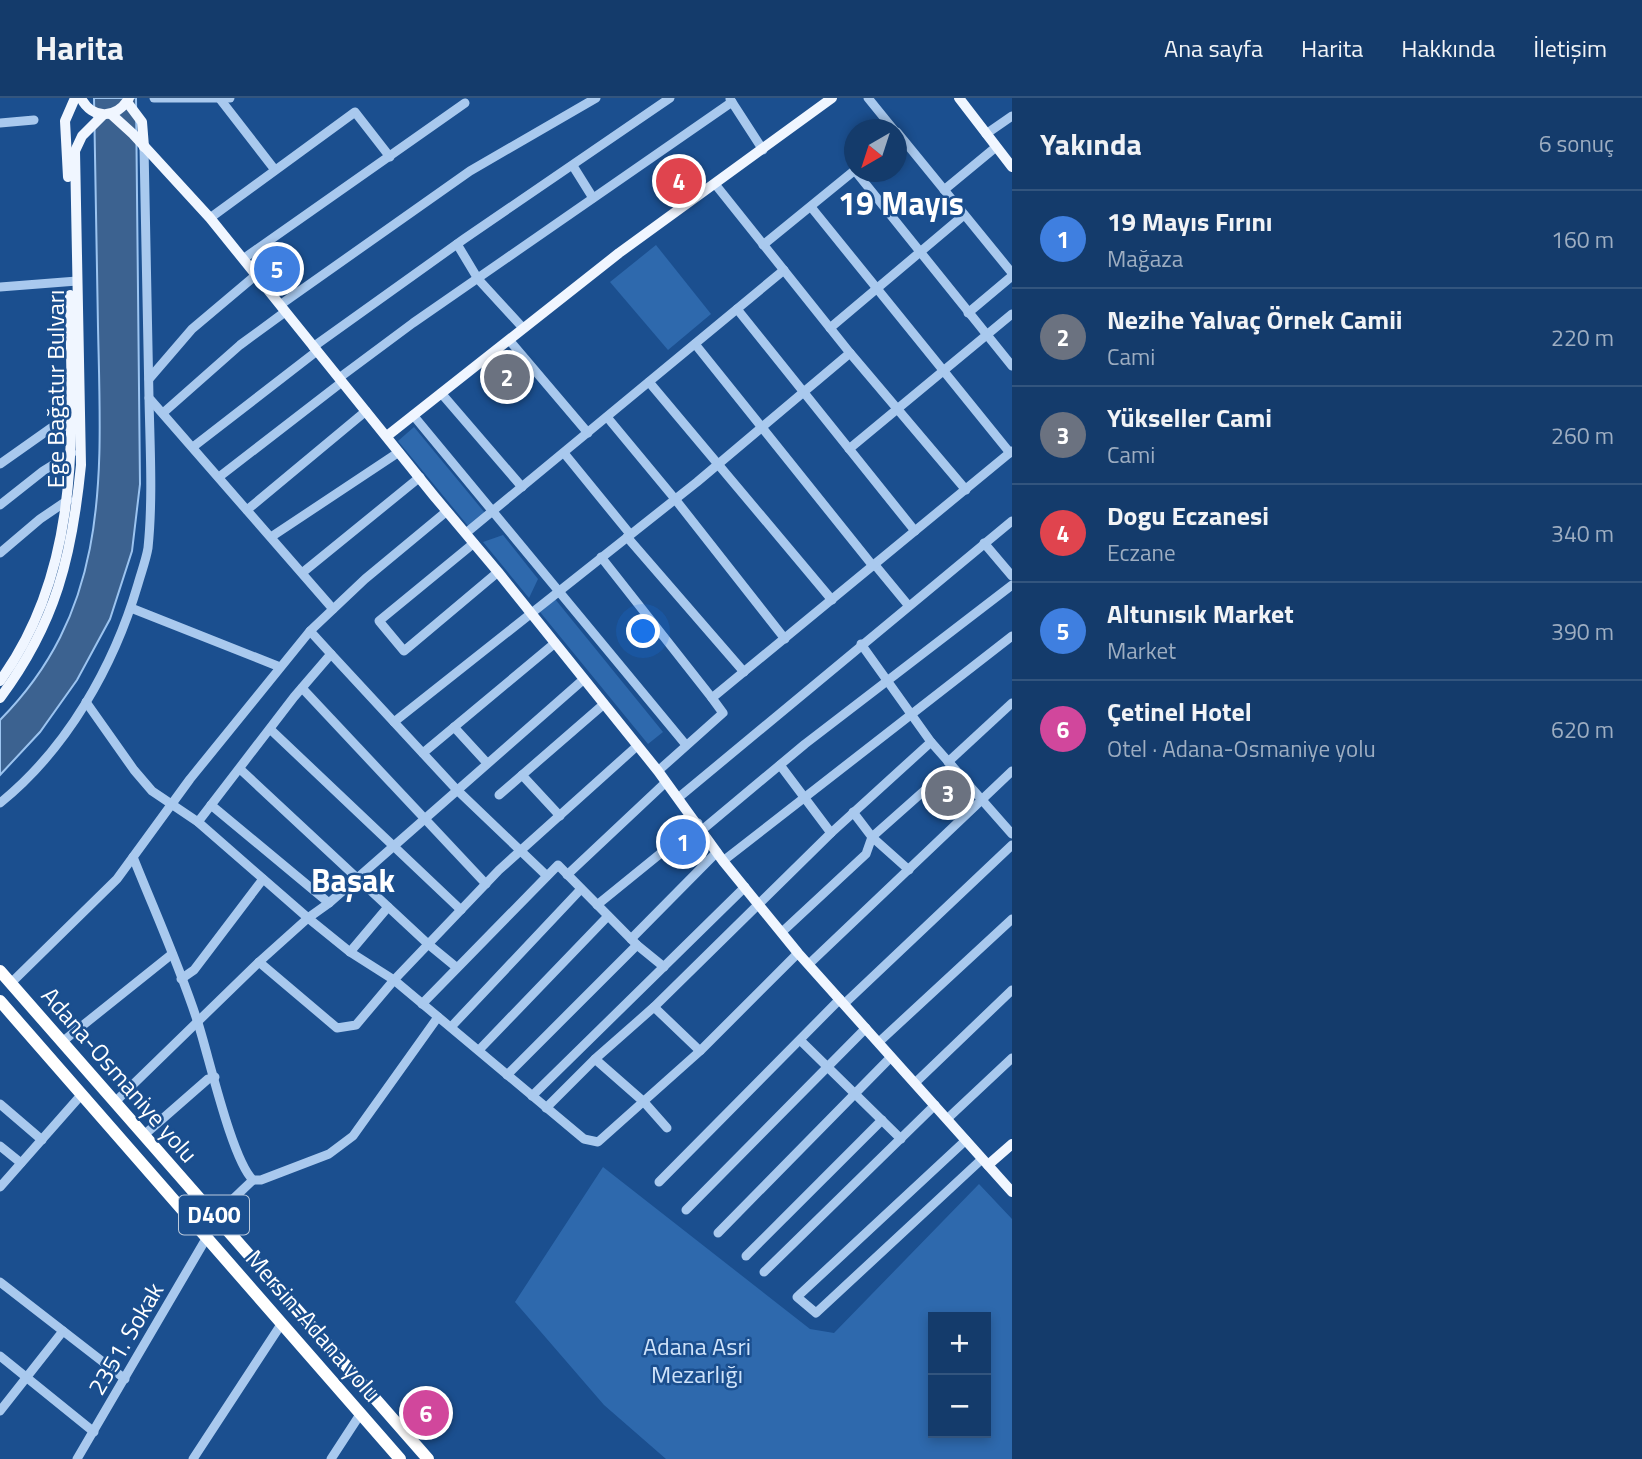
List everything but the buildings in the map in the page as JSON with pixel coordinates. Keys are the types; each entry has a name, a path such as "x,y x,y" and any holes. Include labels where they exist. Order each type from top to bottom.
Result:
{"highway":[{"name":"Adana-Osmaniye yolu","path":"0,971 429,1459"},
{"name":"Mersin-Adana yolu","path":"0,1001 398,1458"}],"main road":[{"name":"Ege Bağatur Bulvarı","path":"0,698 24,666 47,619 63,577 78,494 81,465 65,121 75,98"},
{"path":"81,98 88,108 107,114 145,147 209,218 658,771 720,857 798,953 1012,1192"},
{"path":"387,436 619,253 832,98"},
{"path":"961,99 1011,163"},
{"name":"Ege Bağatur Bulvarı","path":"0,681 20,654 44,603 60,548 72,453 75,150 82,136 107,114 119,111 128,100"},
{"path":"128,100 142,122 145,147"},
{"path":"985,1162 1011,1148"}],"street":[{"path":"154,98 225,99 275,170"},
{"path":"163,413 282,309 470,171 596,98"},
{"path":"193,447 315,349 457,244 670,98"},
{"path":"868,98 885,119"},
{"path":"219,477 341,380 478,279 731,100 763,150"},
{"path":"243,259 465,103"},
{"path":"209,218 355,111 390,157"},
{"path":"986,134 1012,116"},
{"path":"0,123 34,120"},
{"path":"907,145 1012,274 968,313"},
{"path":"0,803 26,783 82,710 127,622 148,551 151,474 145,147"},
{"path":"944,190 996,147"},
{"path":"573,166 593,198"},
{"path":"764,245 844,180"},
{"path":"864,182 1012,366"},
{"path":"715,184 850,353 966,490"},
{"path":"712,698 1011,452 811,206"},
{"path":"830,328 964,215"},
{"path":"457,244 478,279 523,328"},
{"path":"466,533 784,270"},
{"path":"149,379 192,329 256,275"},
{"path":"0,287 74,281"},
{"path":"737,309 915,531"},
{"path":"849,449 1012,314"},
{"path":"509,340 588,433"},
{"path":"695,344 908,605"},
{"path":"394,722 675,499 850,353"},
{"path":"649,382 832,600"},
{"path":"441,393 522,487"},
{"path":"149,398 333,609"},
{"path":"247,510 366,411"},
{"path":"412,415 686,746"},
{"path":"607,417 785,639"},
{"path":"0,464 51,428 72,425"},
{"path":"271,537 399,452"},
{"path":"0,505 43,471 72,453"},
{"path":"564,453 629,536 744,672"},
{"path":"302,573 420,477"},
{"path":"0,553 40,519 78,494"},
{"path":"11,983 117,879 310,631 447,511"},
{"path":"678,798 1012,520"},
{"path":"474,543 379,621 404,651 498,572"},
{"path":"984,543 1012,576"},
{"path":"601,557 723,713 658,771"},
{"path":"597,905 1012,585"},
{"path":"131,608 281,667"},
{"path":"310,631 456,789 547,876"},
{"path":"508,1075 634,942 720,857 803,798 1012,636"},
{"path":"423,753 555,643"},
{"path":"861,644 931,742 1012,834"},
{"path":"198,822 331,654"},
{"path":"115,1102 259,962 584,679"},
{"path":"302,688 486,884"},
{"path":"86,702 152,791 198,822 308,918 350,952 394,980 584,1139 601,1141 700,1051 798,953"},
{"path":"782,932 866,854 872,837 1012,703"},
{"path":"499,795 604,704"},
{"path":"454,727 487,762"},
{"path":"270,729 461,910"},
{"path":"546,1108 595,1059 654,1007 853,812 931,742"},
{"path":"259,962 337,1028 356,1024 486,884 637,746"},
{"path":"780,765 831,833"},
{"path":"240,769 456,967"},
{"path":"809,964 1012,771"},
{"path":"522,775 559,816"},
{"path":"567,875 666,782"},
{"path":"211,805 329,903"},
{"path":"853,812 872,837 909,870"},
{"path":"659,1182 801,1041 1012,845"},
{"path":"134,857 197,1021 233,1140 246,1172 253,1180"},
{"path":"422,1004 558,865 634,942 664,967"},
{"path":"181,978 194,970 263,879"},
{"path":"532,1096 746,887"},
{"path":"451,1027 581,889"},
{"path":"350,952 388,906"},
{"path":"479,1051 608,916"},
{"path":"879,1042 1012,919"},
{"path":"62,1042 172,954"},
{"path":"915,1083 1012,990"},
{"path":"654,1007 700,1051"},
{"path":"215,1216 253,1180 261,1180 328,1154 353,1136 438,1017"},
{"path":"686,1210 866,1028"},
{"path":"801,1041 901,1139"},
{"path":"718,1233 891,1057"},
{"path":"947,1119 1012,1058"},
{"path":"595,1059 644,1102 667,1128"},
{"path":"144,1135 208,1079 215,1077"},
{"path":"0,1187 82,1094"},
{"path":"0,1104 41,1140"},
{"path":"764,1272 935,1105"},
{"path":"746,1256 882,1120"},
{"path":"966,1140 797,1297 816,1313 985,1162"},
{"path":"0,1146 21,1163"},
{"name":"2351. Sokak","path":"78,1459 207,1237"},
{"path":"0,1282 125,1379"},
{"path":"193,1459 282,1323"},
{"path":"0,1411 63,1331"},
{"path":"0,1356 26,1380 94,1432"},
{"path":"331,1459 361,1413"}],"green space":[{"path":"656,245 711,314 668,350 610,282"},
{"path":"414,427 485,513 469,527 398,441"},
{"path":"503,535 538,579 529,598 483,542"},
{"path":"555,599 663,732 648,744 540,612"},
{"name":"Adana Asri Mezarlığı","path":"603,1167 810,1329 834,1333 979,1184 1012,1219 1012,1459 666,1459 604,1405 515,1302"}],"shaded area":[{"path":"94,98 136,98 140,484 132,551 110,619 77,680 40,732 0,775 0,720 36,677 63,631 81,584 92,536 100,434"}],"place":[{"name":"Dogu Eczanesi","path":"679,181"},
{"name":"Altunısık Market","path":"277,269"},
{"name":"Nezihe Yalvaç Örnek Camii","path":"507,377"},
{"name":"Yükseller Cami","path":"948,793"},
{"name":"19 Mayıs Fırını","path":"683,842"},
{"name":"Çetinel Hotel","path":"426,1413"}],"district":[{"name":"19 Mayıs","path":"901,204"},
{"name":"Başak","path":"353,881"}]}
